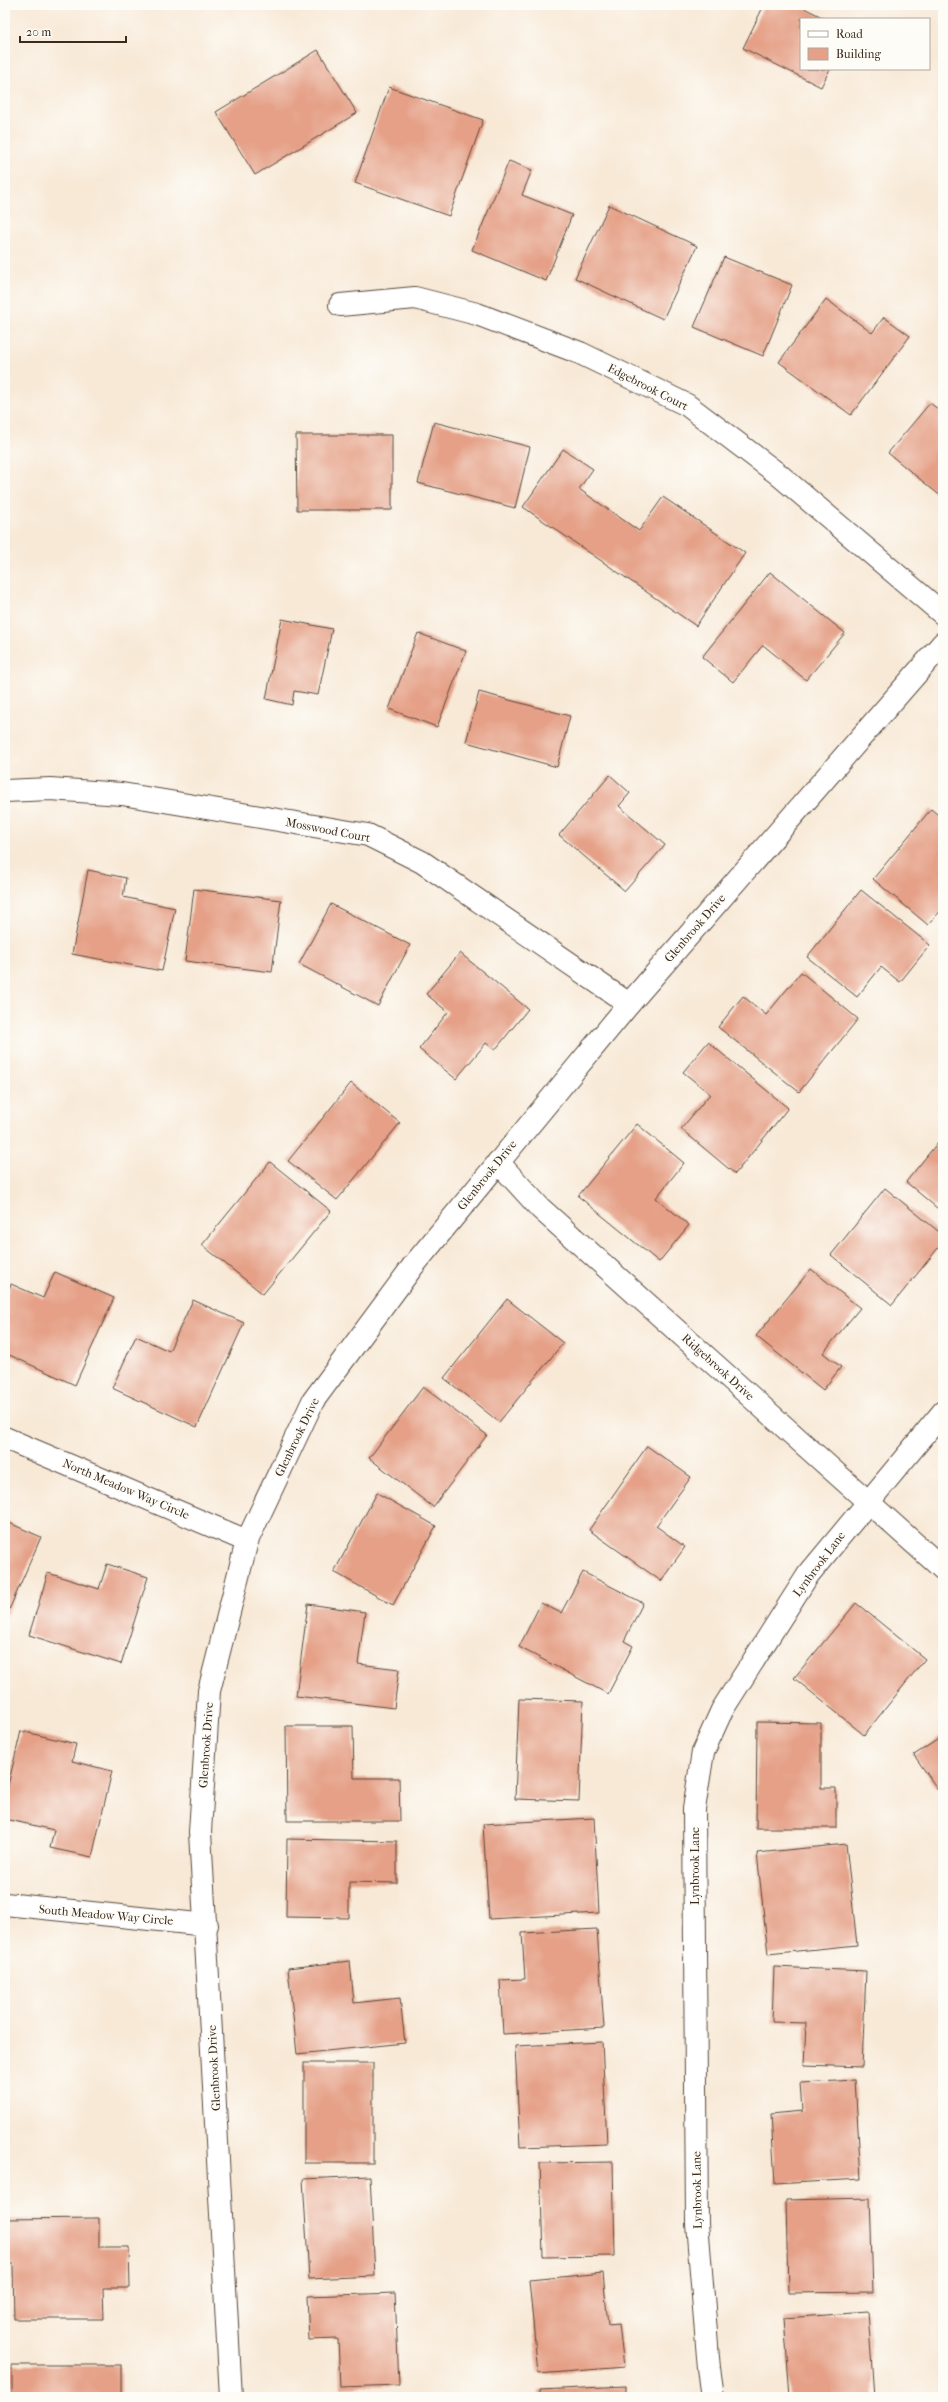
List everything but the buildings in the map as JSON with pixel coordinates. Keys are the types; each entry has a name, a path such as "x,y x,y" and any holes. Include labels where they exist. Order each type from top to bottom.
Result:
{"street":[{"name":"Edgebrook Court","path":"340,306 415,298 477,314 580,352 687,405 778,474 943,614"},
{"name":"Glenbrook Drive","path":"231,2397 207,1925 200,1832 209,1691 247,1541 313,1401 412,1266 629,1004 943,643"},
{"name":"Mosswood Court","path":"5,791 50,789 122,794 368,835 422,862 629,1004"},
{"name":"Ridgebrook Drive","path":"498,1162 540,1208 943,1569"},
{"name":"Lynbrook Lane","path":"713,2397 709,2369 697,2223 694,1810 703,1752 722,1710 808,1574 943,1412"},
{"name":"North Meadow Way Circle","path":"5,1438 247,1541"},
{"name":"South Meadow Way Circle","path":"5,1904 207,1925"}]}
